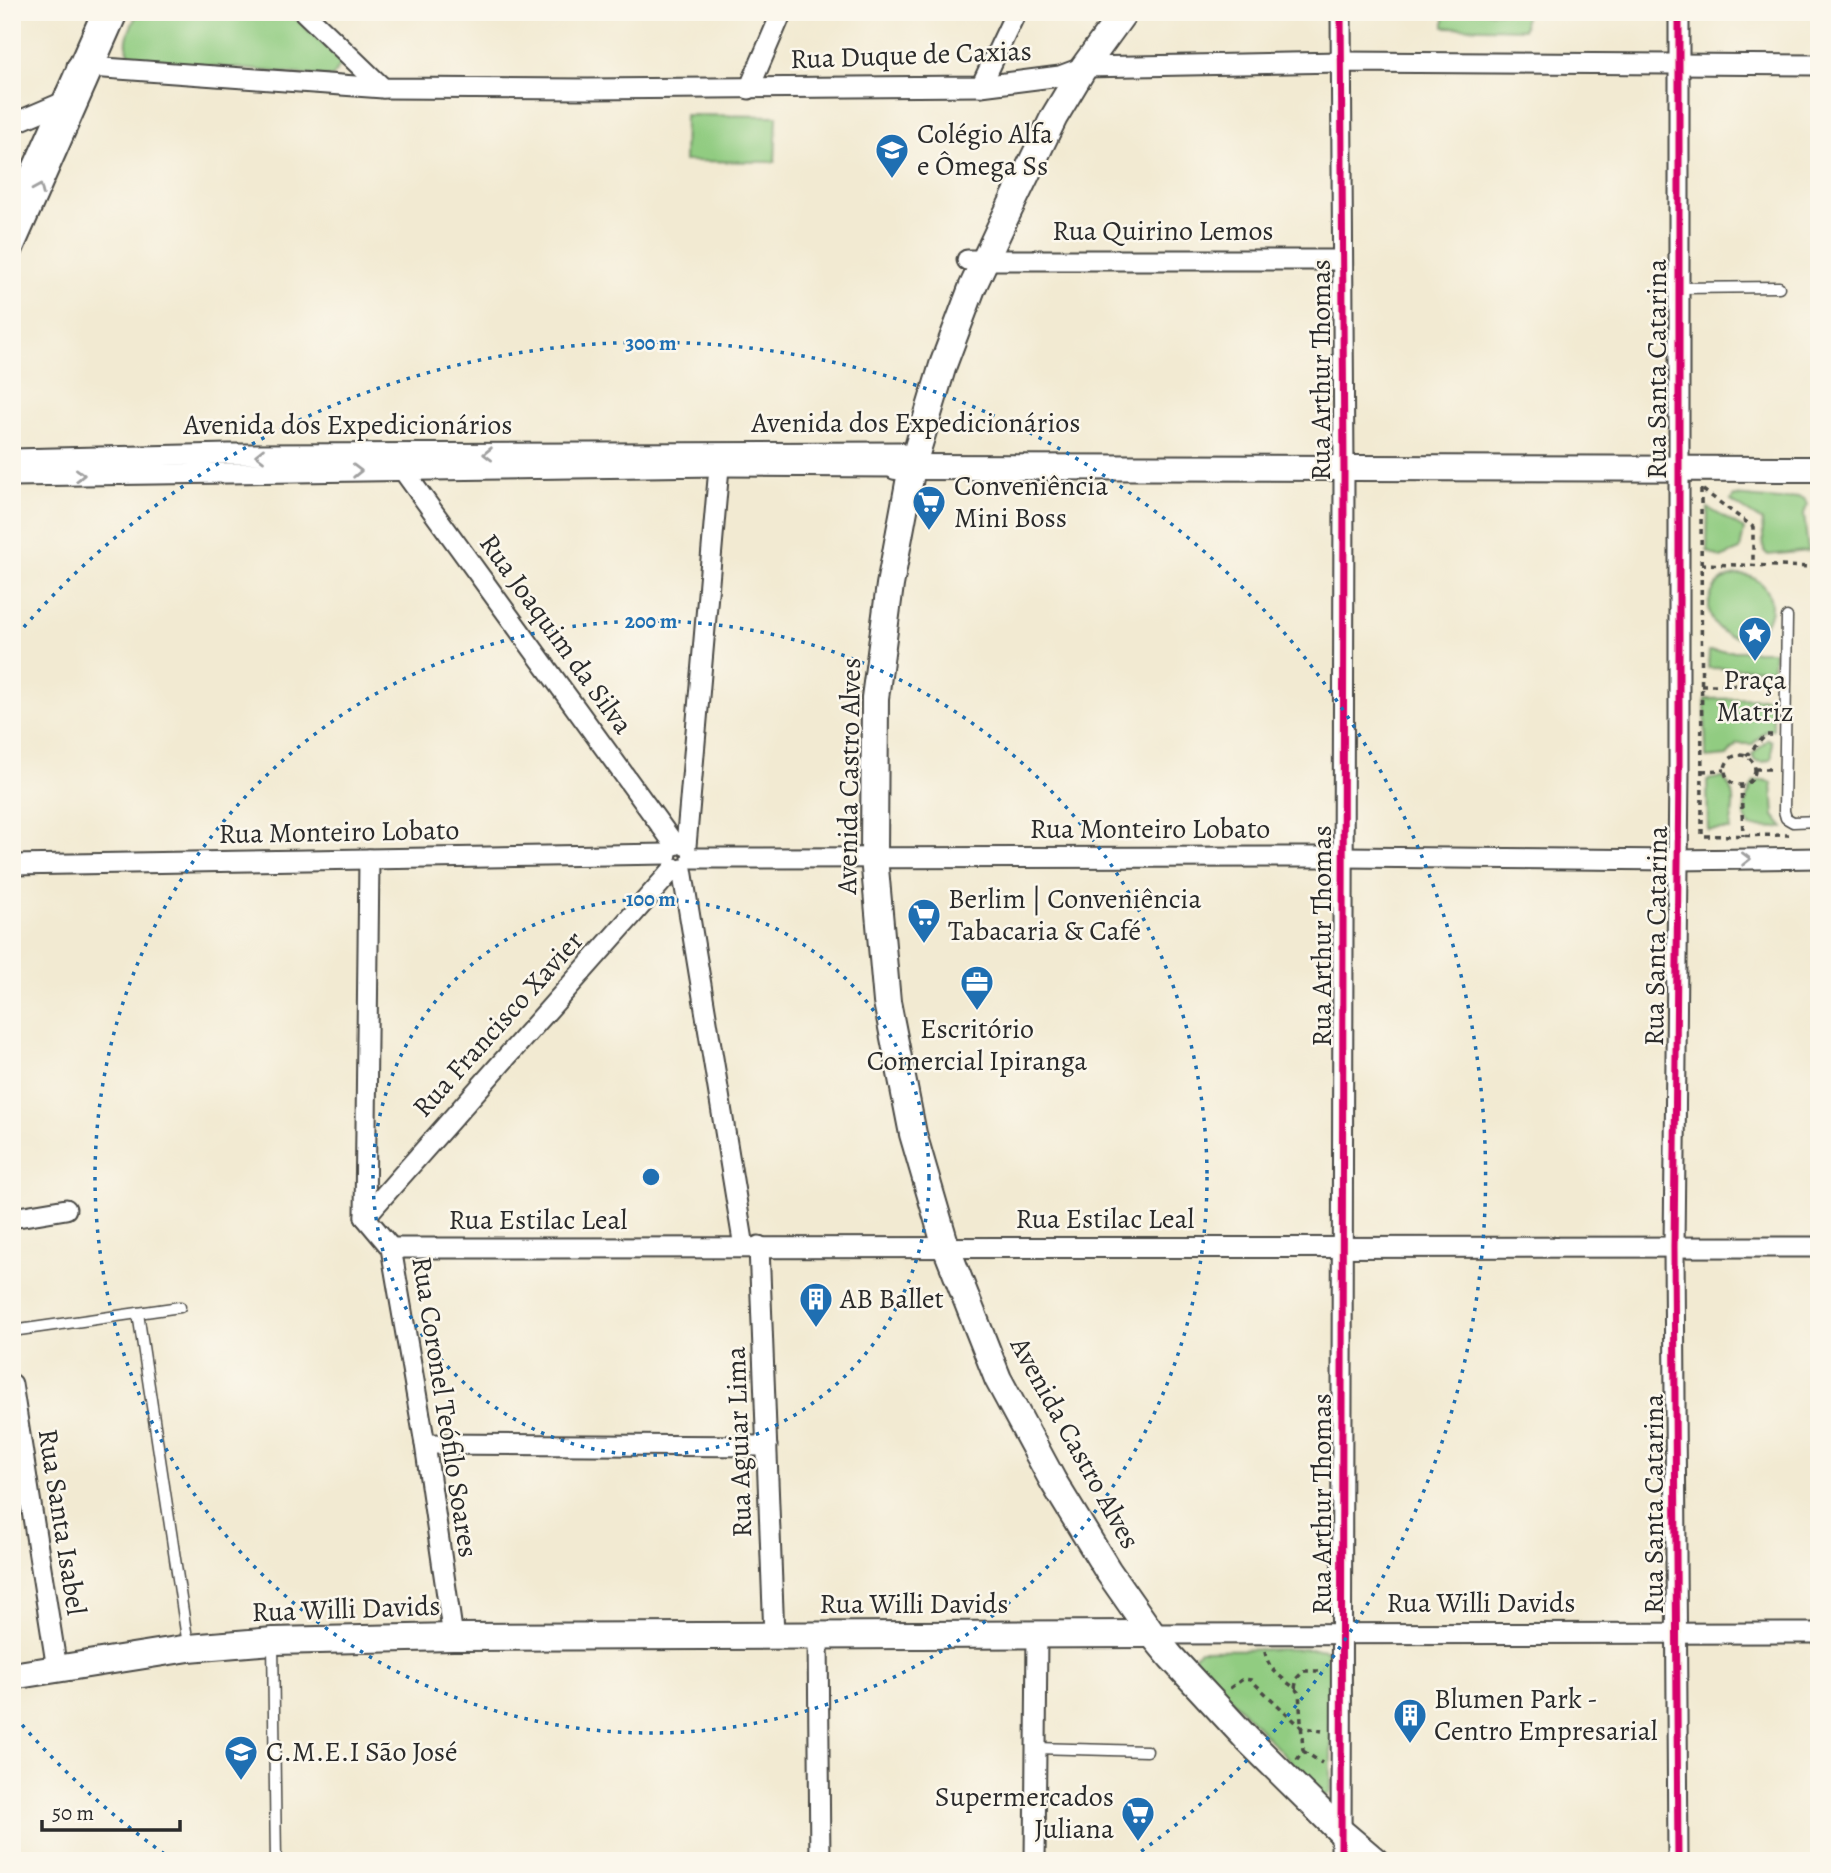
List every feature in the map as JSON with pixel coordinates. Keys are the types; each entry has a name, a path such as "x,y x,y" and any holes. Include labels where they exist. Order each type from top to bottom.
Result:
{"main road":[{"name":"Avenida Castro Alves","path":"1106,12 1072,71 1054,117 976,260 943,365 905,460 890,584 867,698 865,857 879,1002 913,1134 938,1247 992,1382 1143,1634 1194,1706 1282,1774 1343,1852"},
{"name":"Avenida Castro Alves","path":"1072,71 1124,12"},
{"name":"Avenida Castro Alves","path":"1143,1634 1213,1703 1243,1745 1343,1852 1375,1861"},
{"name":"Rua Willi Davids","path":"12,1675 189,1648 273,1641 453,1637 1143,1634"}],"street":[{"path":"12,252 80,95 85,67 102,12"},
{"path":"12,214 61,103 118,12"},
{"path":"749,89 782,12"},
{"path":"981,86 1016,12"},
{"name":"Rua Arthur Thomas","path":"1341,12 1343,1852"},
{"name":"Rua Santa Catarina","path":"1678,1861 1674,1247 1679,771 1679,12"},
{"path":"309,14 383,88"},
{"name":"Rua Duque de Caxias","path":"85,67 383,88 749,89 981,86 1072,71 1340,62 1819,65"},
{"path":"12,124 80,95"},
{"name":"Rua Quirino Lemos","path":"976,260 1342,260"},
{"name":"Avenida dos Expedicionários","path":"1677,469 1819,454"},
{"name":"Avenida dos Expedicionários","path":"12,459 48,467"},
{"path":"679,857 720,459"},
{"name":"Avenida dos Expedicionários","path":"12,476 48,467 720,459 1509,461 1677,469 1819,469"},
{"name":"Rua Joaquim da Silva","path":"398,463 679,857"},
{"name":"Rua Monteiro Lobato","path":"12,865 679,857 1677,860 1819,858"},
{"name":"Rua Francisco Xavier","path":"365,1217 679,857"},
{"name":"Rua Aguiar Lima","path":"679,857 752,1247 767,1446 774,1636"},
{"path":"365,1217 369,859"},
{"path":"12,1218 66,1209"},
{"name":"Rua Coronel Teófilo Soares","path":"365,1217 391,1248 425,1444 453,1637"},
{"name":"Rua Estilac Leal","path":"391,1248 1819,1247"},
{"name":"Rua Santa Isabel","path":"12,1384 57,1669"},
{"path":"425,1444 767,1446"},
{"name":"Rua Willi Davids","path":"1143,1634 1265,1643 1343,1635 1819,1633"},
{"path":"818,1636 820,1861"},
{"path":"1035,1861 1037,1636"}],"lane":[{"path":"1679,288 1779,287"},
{"path":"1787,617 1784,811 1786,818 1793,822 1819,821"},
{"path":"12,1331 180,1307"},
{"path":"138,1313 189,1648"},
{"path":"273,1641 276,1861"},
{"path":"1035,1748 1147,1751"}],"path":[{"path":"1677,469 1754,527 1752,565"},
{"path":"1701,489 1714,489"},
{"path":"1701,489 1702,836 1793,835"},
{"path":"1678,563 1819,567"},
{"path":"1678,686 1785,685"},
{"path":"1725,770 1732,757 1746,756 1766,735 1784,735"},
{"path":"1741,785 1749,781 1754,774 1754,763 1746,756"},
{"path":"1679,771 1725,770"},
{"path":"1725,770 1730,780 1741,785"},
{"path":"1741,785 1742,859"},
{"path":"1265,1643 1276,1651"},
{"path":"1265,1643 1266,1658 1278,1676 1299,1692 1303,1751 1282,1774"},
{"path":"1295,1688 1297,1678 1304,1671 1343,1672"},
{"path":"1213,1703 1237,1681 1248,1678 1262,1687 1301,1727"}],"green space":[{"path":"138,12 289,12 339,59 341,64 333,77 133,59 127,42 129,30"},
{"path":"1444,12 1525,12 1524,29 1444,27"},
{"path":"685,115 777,116 775,162 684,161"},
{"path":"1734,496 1805,499 1808,551 1768,555 1764,551 1762,521 1731,501"},
{"path":"1708,508 1744,529 1740,550 1721,558 1707,551"},
{"path":"1734,575 1746,575 1762,584 1769,594 1769,618 1762,628 1746,637 1734,637 1723,632 1714,623 1709,612 1709,600 1714,589 1723,580"},
{"path":"1709,651 1774,651 1773,669 1708,668"},
{"path":"1773,698 1773,729 1766,730 1753,744 1737,744 1727,756 1706,758 1705,699"},
{"path":"1768,739 1772,741 1772,759 1755,761 1752,755"},
{"path":"1723,777 1733,796 1730,830 1708,830 1707,780"},
{"path":"1764,780 1772,783 1774,816 1784,828 1750,827 1747,822 1745,804 1749,793 1754,782"},
{"path":"1200,1650 1326,1650 1331,1660 1331,1788 1330,1793 1323,1796 1194,1660"}],"cycle path":[{"path":"1341,12 1344,469 1341,1861"},
{"path":"1678,1861 1674,1247 1679,771 1679,12"}],"place":[{"name":"Colégio Alfa e Ômega Ss","path":"892,180"},
{"name":"Conveniência Mini Boss","path":"929,532"},
{"name":"Praça Matriz","path":"1755,663"},
{"name":"Berlim | Conveniência Tabacaria & Café","path":"924,945"},
{"name":"Escritório Comercial Ipiranga","path":"977,1012"},
{"name":"AB Ballet","path":"816,1329"},
{"name":"Blumen Park - Centro Empresarial","path":"1410,1745"},
{"name":"C.M.E.I São José","path":"241,1782"},
{"name":"Supermercados Juliana","path":"1138,1843"}]}
